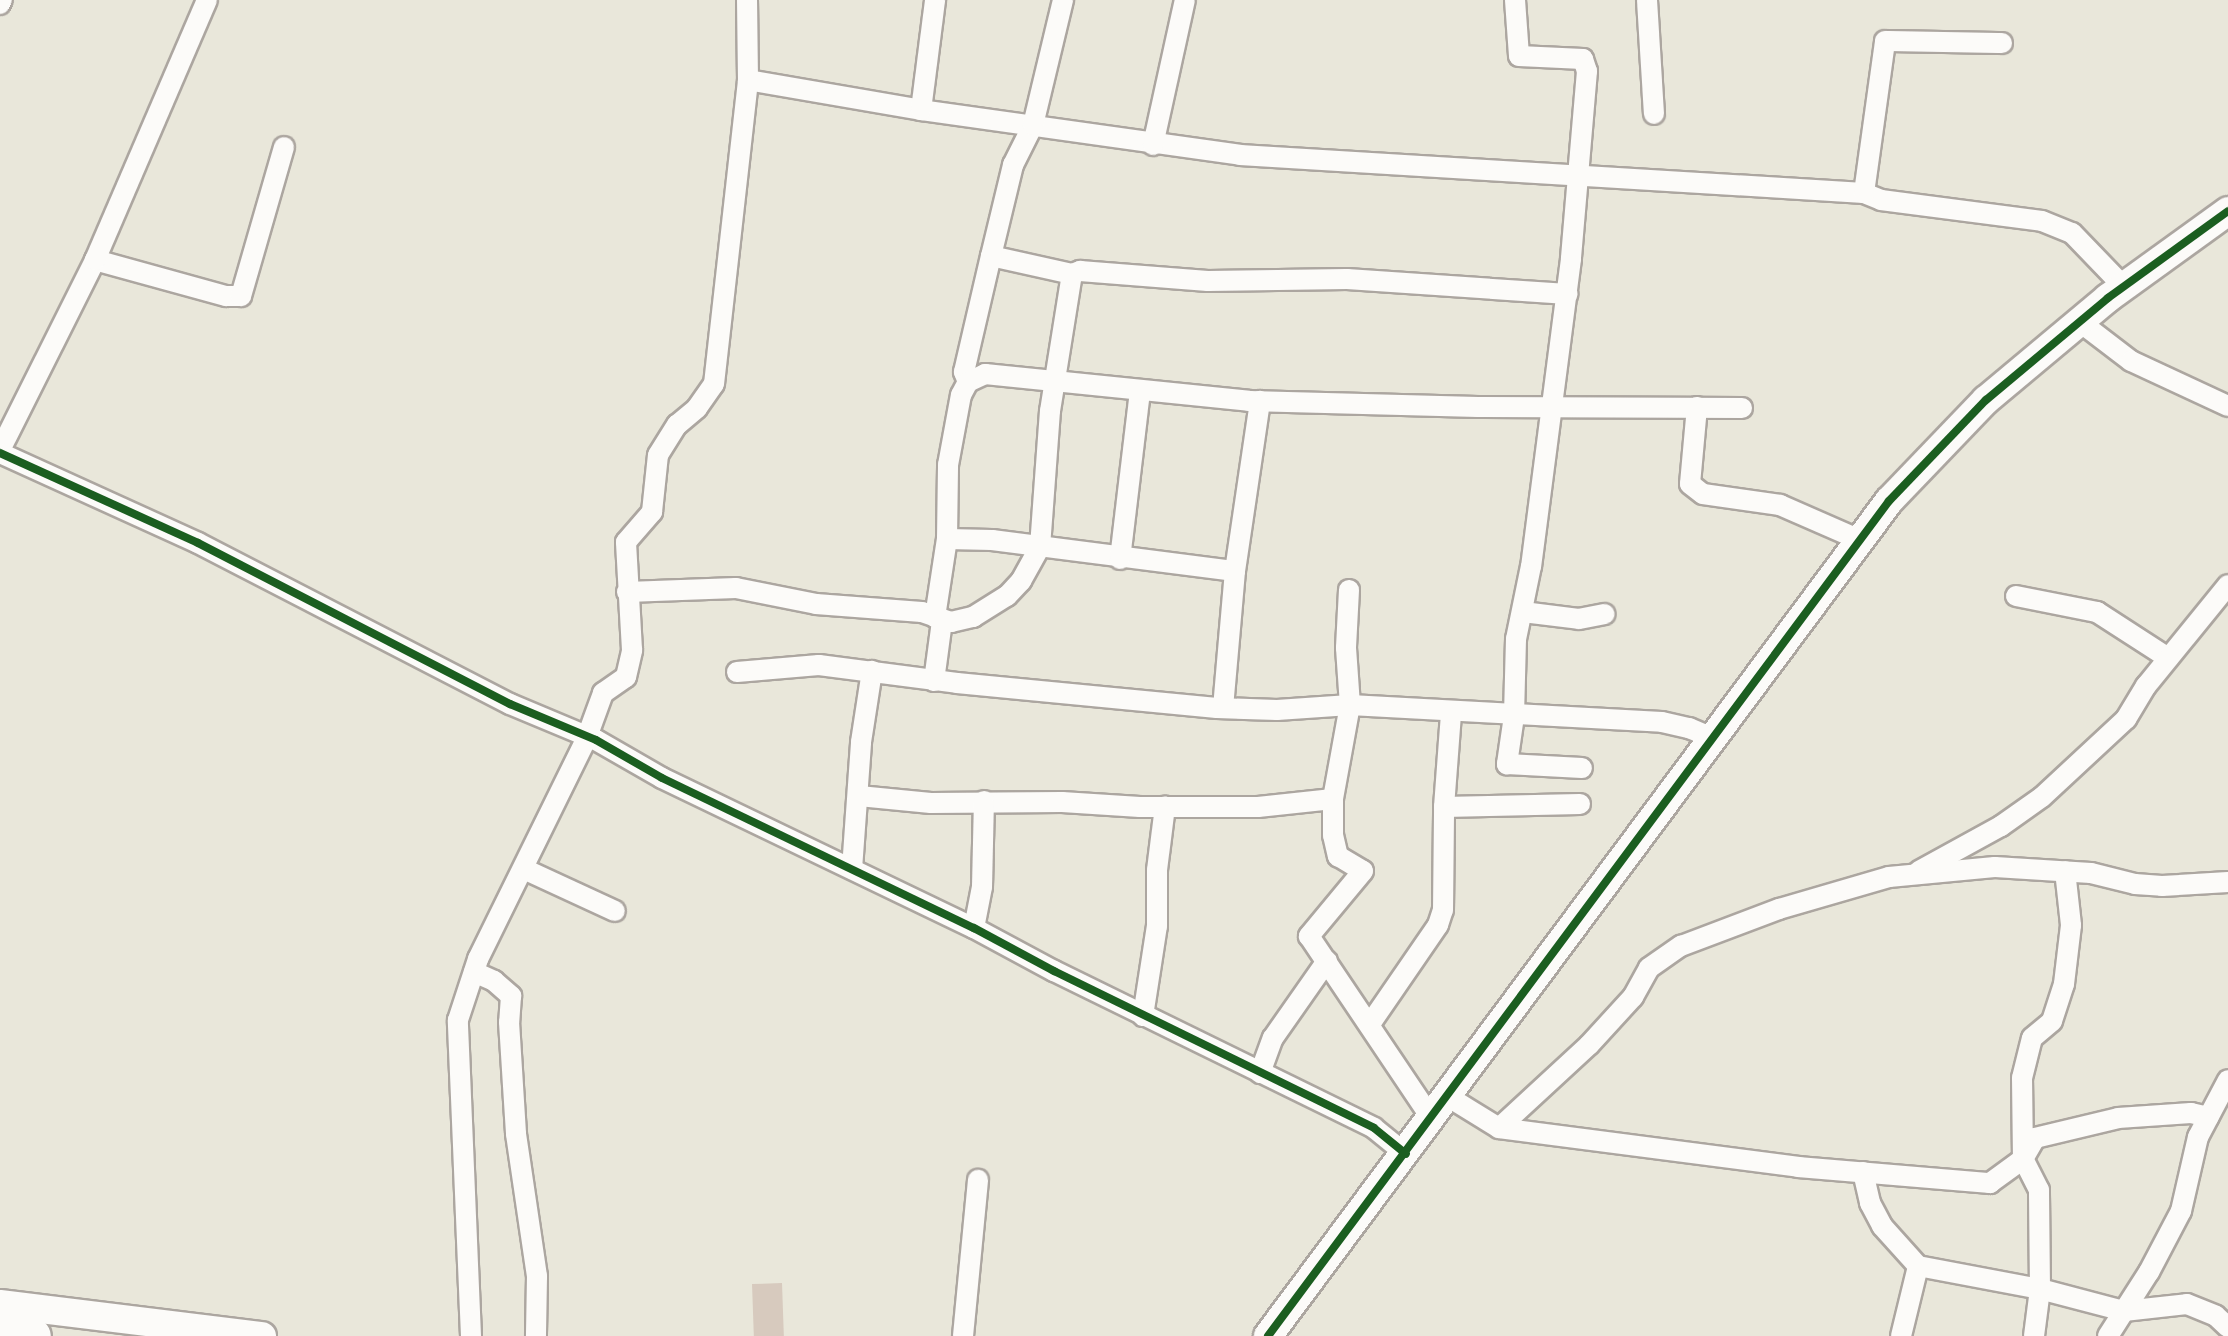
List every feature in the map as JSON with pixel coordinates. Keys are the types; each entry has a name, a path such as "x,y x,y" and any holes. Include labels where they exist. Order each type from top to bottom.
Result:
{"highway":[{"path":"0,1332 33,1336"}],"street":[{"path":"207,0 95,260 0,452 198,543 510,704 587,737 662,778 974,928 1143,1016 1374,1128 1406,1154"},
{"path":"471,1336 458,1020 474,972 587,737 603,693 626,677 632,650 626,542 652,512 658,455 677,425 697,408 714,384 748,80 747,0"},
{"path":"921,110 935,0"},
{"path":"968,382 964,372 1013,165 1033,125 1063,0"},
{"path":"1153,145 1185,0"},
{"path":"1515,0 1519,56 1583,59 1587,71 1567,294 1523,612 1516,639 1514,716 1507,764 1582,768"},
{"path":"1647,0 1654,114"},
{"path":"1864,193 1885,41 2002,43"},
{"path":"748,80 921,110 1240,155 1864,193 1881,200 2042,221 2072,233 2124,287"},
{"path":"95,260 226,296 241,296 284,147"},
{"path":"1268,1336 1889,501 1986,400 2124,287 2228,211"},
{"path":"991,256 1072,274 1080,271 1208,281 1347,279 1567,294"},
{"path":"627,592 736,588 816,604 922,612 938,619 973,617 1007,596 1021,581 1040,547 1050,411 1072,274"},
{"path":"2080,322 2131,361 2228,406"},
{"path":"934,681 947,539 948,465 961,395 968,382 985,374 1056,384 1260,401 1478,407 1742,408"},
{"path":"1120,559 1140,391"},
{"path":"1223,708 1235,571 1260,401"},
{"path":"1697,407 1690,484 1703,494 1780,505 1860,540"},
{"path":"947,539 992,540 1120,559 1235,571"},
{"path":"1912,875 2001,826 2042,797 2126,719 2168,658 2228,585"},
{"path":"1349,590 1346,648 1350,705 1333,799 1333,835 1338,856 1363,871 1309,936 1370,1024 1401,1077 1440,1108 1499,1128 1863,1172 1990,1183 2023,1159 2035,1138 2091,1122 2181,1113 2209,1117"},
{"path":"2016,596 2097,612 2168,658"},
{"path":"1523,612 1579,619 1605,614"},
{"path":"737,672 819,665 934,681 1223,708 1277,710 1350,705 1451,713 1662,722 1713,738"},
{"path":"852,869 861,742 872,671"},
{"path":"1370,1024 1438,925 1443,910 1444,807 1451,713"},
{"path":"859,796 931,803 984,801 1165,807 1258,807 1333,799"},
{"path":"974,928 982,887 984,801"},
{"path":"1444,807 1580,804"},
{"path":"1143,1016 1157,926 1157,870 1165,807"},
{"path":"1499,1128 1598,1035 1633,997 1649,968 1681,946 1779,909 1889,877 1995,867 2065,871 2162,886 2228,882"},
{"path":"524,869 615,911"},
{"path":"2034,1336 2040,1289 2039,1190 2023,1159 2022,1090 2032,1038 2052,1021 2064,984 2071,925 2065,871"},
{"path":"1260,1073 1273,1038 1327,961"},
{"path":"474,972 494,981 511,996 509,1022 516,1134 537,1276 536,1336"},
{"path":"2108,1336 2181,1211 2198,1137 2228,1080"},
{"path":"1863,1172 1870,1203 1882,1226 1918,1266 2040,1289 2124,1311 2187,1304 2216,1316 2228,1327"},
{"path":"963,1336 978,1180"},
{"path":"1901,1336 1918,1266"},
{"path":"0,1304 262,1336"}],"building":[{"path":"782,1283 784,1336 754,1336 752,1284"}],"cycle path":[{"path":"1268,1336 1889,501 1986,400 2108,298 2228,211"},
{"path":"0,453 198,543 510,704 596,740 662,778 974,928 1054,971 1374,1128 1406,1154"}]}
